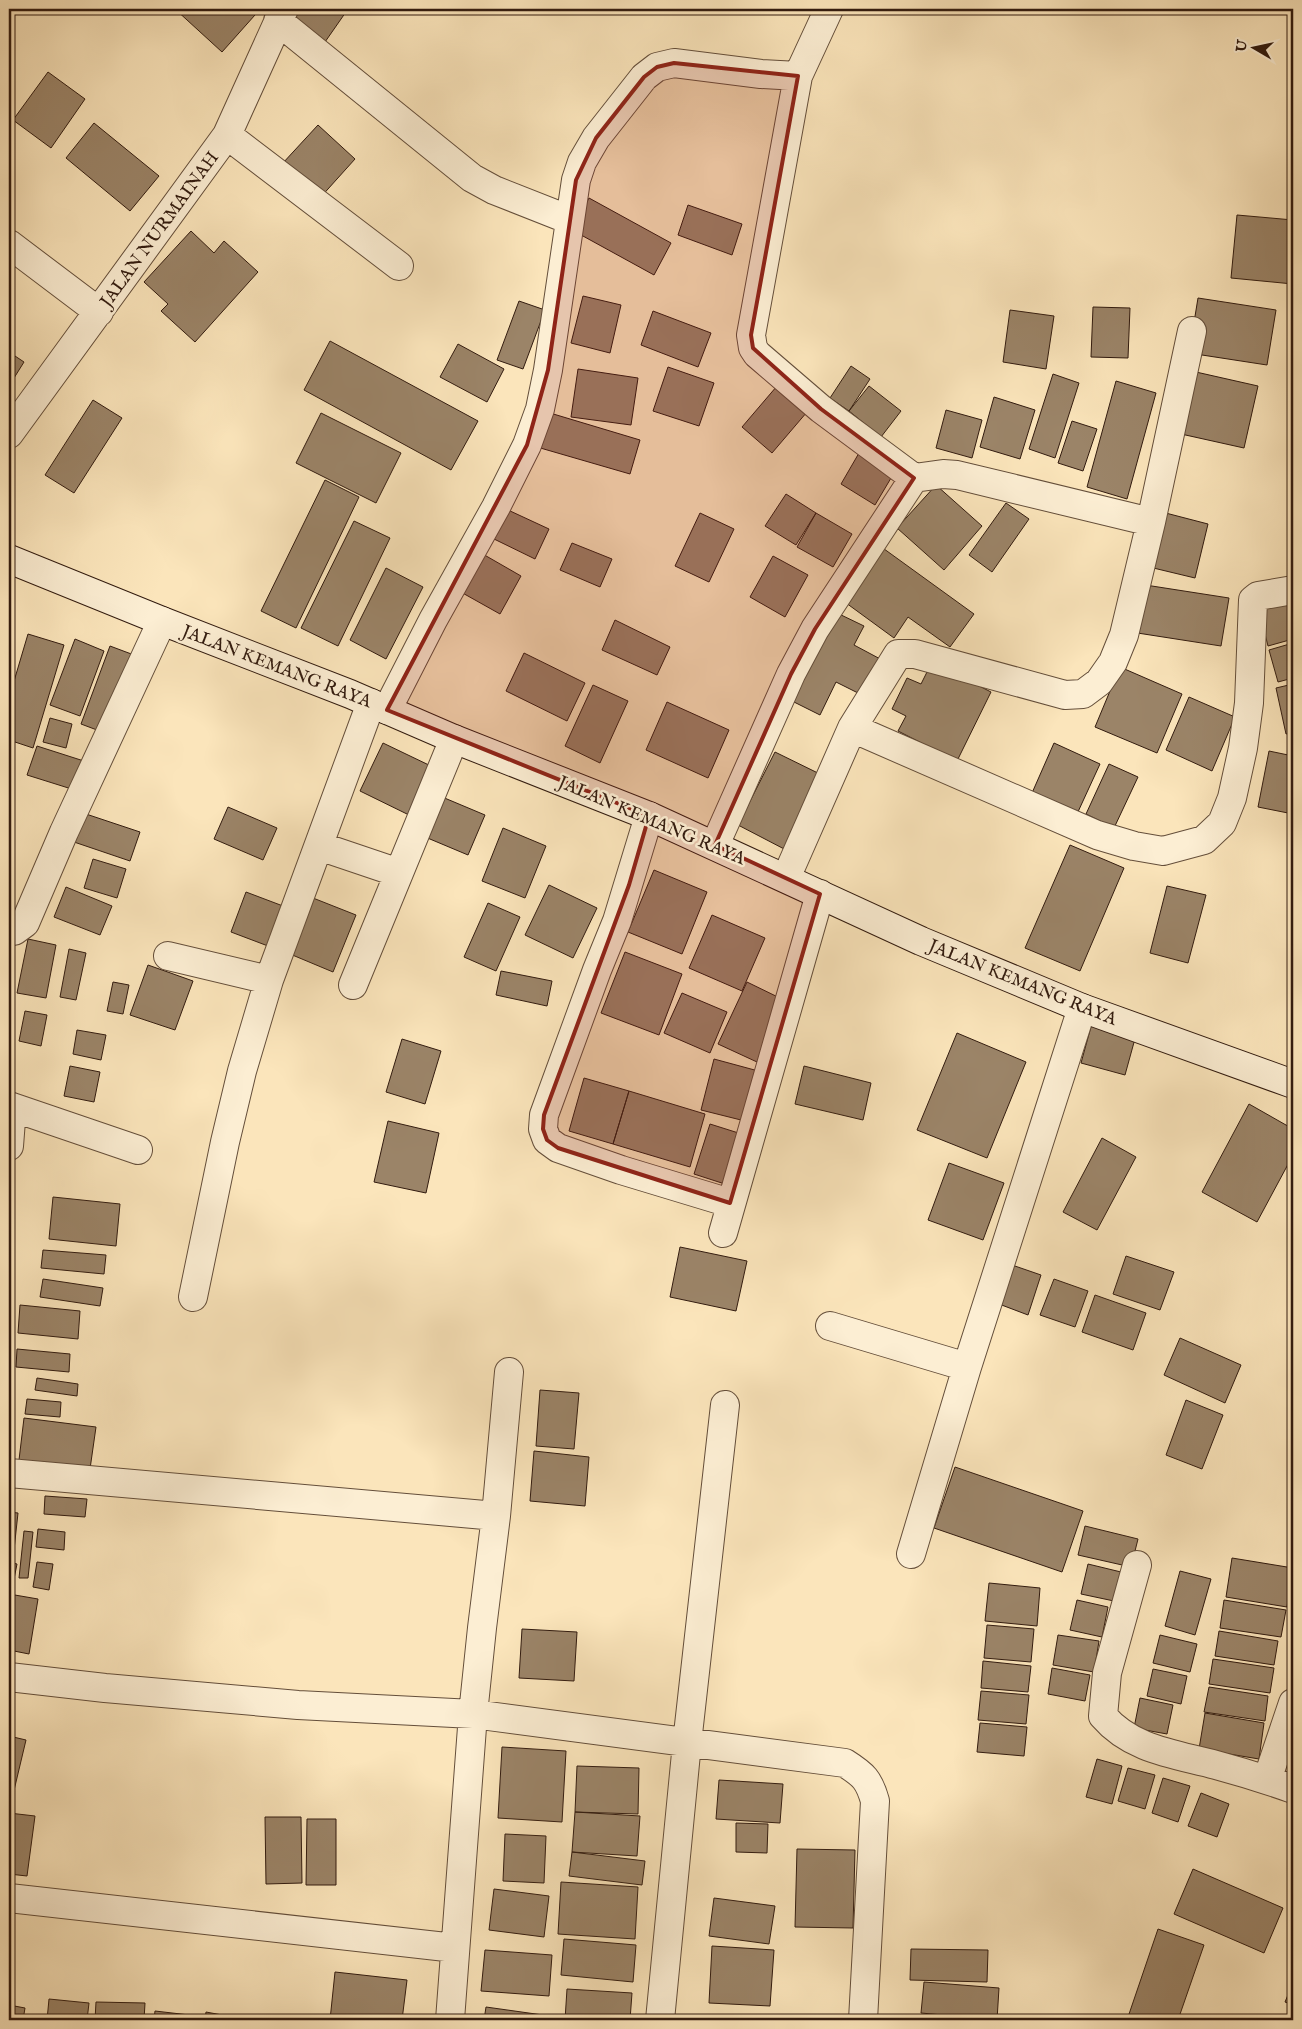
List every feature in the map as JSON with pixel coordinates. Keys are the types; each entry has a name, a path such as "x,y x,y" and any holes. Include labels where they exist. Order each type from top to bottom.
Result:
{"street":[{"path":"829,9 798,76 751,335 753,348 757,354 820,409 914,478 943,474 957,475 1151,522"},
{"path":"281,15 472,178 494,190 570,220"},
{"name":"JALAN NURMAINAH","path":"9,434 227,135 281,15"},
{"path":"193,1297 225,1142 242,1071 269,980 319,846 379,707 434,620 496,507 526,445 540,409 548,370 576,180 582,162 596,138 644,77 657,67 674,63 761,74 798,76"},
{"path":"227,135 398,266"},
{"path":"9,244 99,312"},
{"path":"786,878 852,728 898,654 915,654 1065,695 1083,694 1099,682 1113,662 1124,635 1151,522 1192,331"},
{"path":"715,845 791,674 815,630 914,478"},
{"name":"JALAN KEMANG RAYA","path":"9,559 649,816 921,941 1082,1008 1293,1084"},
{"path":"852,728 1097,835 1134,846 1164,851 1195,843 1204,840 1222,823 1232,798 1243,748 1249,703 1253,600 1258,596 1293,590"},
{"path":"9,931 14,931 25,923 64,832 162,621"},
{"path":"353,985 454,739"},
{"path":"649,816 617,921 544,1115 543,1129 547,1140 558,1148 621,1170 730,1203"},
{"path":"319,846 399,873"},
{"path":"723,1233 730,1203 820,894"},
{"path":"168,956 269,980"},
{"path":"911,1554 967,1367 1082,1008"},
{"path":"9,1146 10,1107 138,1150"},
{"path":"830,1326 967,1367"},
{"path":"450,2020 473,1714 496,1516 508,1372"},
{"path":"660,2020 687,1743 724,1405"},
{"path":"9,1473 496,1516"},
{"path":"1137,1565 1107,1673 1103,1716 1114,1729 1149,1748 1268,1780 1293,1789"},
{"path":"9,1677 298,1706 473,1714 845,1763 862,1773 870,1784 875,1801 863,2020"},
{"path":"1268,1780 1293,1703"},
{"path":"9,1898 455,1948"}],"highlighted area":[{"path":"674,63 798,76 751,335 753,348 821,409 914,478 815,629 791,674 715,845 820,894 730,1203 558,1148 547,1140 543,1129 544,1115 629,885 649,816 387,710 527,445 548,370 576,180 596,138 644,77 657,67"}],"building":[{"path":"175,9 248,9 255,15 222,52"},
{"path":"294,9 348,9 325,42 289,16"},
{"path":"48,72 85,99 51,148 13,120"},
{"path":"94,123 159,176 130,211 66,158"},
{"path":"318,125 355,159 319,199 282,164"},
{"path":"589,198 671,243 654,275 572,230"},
{"path":"688,205 742,224 732,255 678,235"},
{"path":"1237,215 1293,220 1293,284 1231,278"},
{"path":"191,231 214,253 224,241 258,272 195,342 161,311 168,304 144,282"},
{"path":"583,296 621,305 610,353 571,343"},
{"path":"1198,298 1276,310 1267,365 1189,353"},
{"path":"519,301 545,310 523,369 497,360"},
{"path":"1093,307 1130,308 1128,358 1091,357"},
{"path":"1010,310 1054,316 1046,369 1003,362"},
{"path":"653,311 711,333 698,367 641,345"},
{"path":"330,341 478,421 451,470 304,390"},
{"path":"458,344 504,369 487,402 440,377"},
{"path":"9,352 24,362 9,386"},
{"path":"851,366 870,379 849,411 830,398"},
{"path":"668,367 714,383 699,426 653,411"},
{"path":"578,369 638,378 631,425 571,417"},
{"path":"1196,372 1258,386 1244,448 1181,434"},
{"path":"1053,374 1079,383 1055,458 1029,449"},
{"path":"1116,381 1156,393 1127,499 1087,487"},
{"path":"777,386 807,412 772,453 742,427"},
{"path":"869,386 901,411 881,437 849,411"},
{"path":"994,397 1035,410 1020,459 980,447"},
{"path":"93,400 122,418 74,493 45,475"},
{"path":"540,410 640,440 630,474 530,445"},
{"path":"946,410 982,420 972,458 936,448"},
{"path":"321,413 401,453 376,503 296,463"},
{"path":"1072,421 1097,429 1083,471 1058,463"},
{"path":"859,453 894,473 875,505 841,484"},
{"path":"325,480 359,497 296,628 261,611"},
{"path":"936,485 982,526 944,570 897,528"},
{"path":"786,494 816,513 796,545 765,526"},
{"path":"1006,503 1029,519 992,572 969,555"},
{"path":"508,510 549,529 535,559 494,539"},
{"path":"1158,511 1208,524 1195,578 1145,566"},
{"path":"700,513 734,529 709,582 675,566"},
{"path":"816,513 852,534 833,567 797,547"},
{"path":"354,521 390,538 338,646 301,628"},
{"path":"572,543 612,559 600,587 560,570"},
{"path":"880,546 974,614 950,647 908,617 894,638 842,600"},
{"path":"481,553 521,576 500,614 459,591"},
{"path":"773,556 808,575 785,617 750,597"},
{"path":"386,568 423,587 386,659 350,640"},
{"path":"1139,584 1229,598 1221,646 1131,632"},
{"path":"1293,596 1293,639 1268,646 1258,606"},
{"path":"837,613 864,626 854,645 884,661 866,697 836,682 820,715 792,701"},
{"path":"615,620 670,647 657,675 602,650"},
{"path":"9,629 12,629 9,645"},
{"path":"28,634 64,645 33,748 9,740 9,698"},
{"path":"75,639 104,651 80,716 50,705"},
{"path":"1293,643 1293,678 1278,682 1269,650"},
{"path":"110,646 134,655 105,733 81,724"},
{"path":"524,653 585,683 567,721 506,691"},
{"path":"932,662 991,692 957,761 898,731 906,716 892,709 907,678 921,684"},
{"path":"1120,667 1182,694 1157,753 1095,727"},
{"path":"1293,684 1293,732 1286,734 1276,688"},
{"path":"593,685 628,701 600,763 565,746"},
{"path":"1189,697 1235,717 1212,771 1166,750"},
{"path":"667,702 729,730 708,778 646,750"},
{"path":"50,718 72,724 66,748 43,742"},
{"path":"383,743 433,767 409,815 360,791"},
{"path":"1054,743 1100,764 1077,814 1032,793"},
{"path":"37,746 87,762 78,791 27,775"},
{"path":"1269,751 1293,756 1293,814 1258,807"},
{"path":"775,752 826,777 788,851 738,825"},
{"path":"1109,764 1138,777 1114,828 1086,814"},
{"path":"435,794 485,815 468,855 418,834"},
{"path":"228,807 277,828 263,860 214,839"},
{"path":"83,813 140,832 130,861 74,842"},
{"path":"503,828 546,846 525,898 482,881"},
{"path":"1070,845 1124,868 1080,971 1025,948"},
{"path":"93,859 126,869 117,898 84,888"},
{"path":"654,870 707,892 682,954 628,932"},
{"path":"549,885 597,908 573,958 525,935"},
{"path":"1167,886 1206,895 1188,963 1150,953"},
{"path":"66,887 112,906 100,935 54,917"},
{"path":"246,892 283,906 268,946 231,932"},
{"path":"313,898 356,915 333,972 290,954"},
{"path":"488,903 520,917 496,971 464,957"},
{"path":"712,915 765,938 742,991 689,968"},
{"path":"28,939 56,945 46,998 17,993"},
{"path":"69,949 86,953 76,1000 60,997"},
{"path":"625,952 682,974 659,1035 601,1013"},
{"path":"148,965 193,981 175,1030 130,1015"},
{"path":"501,971 552,981 547,1006 496,995"},
{"path":"113,982 129,985 123,1014 107,1011"},
{"path":"747,982 786,1001 757,1062 718,1044"},
{"path":"682,993 727,1012 710,1053 664,1033"},
{"path":"25,1011 47,1015 41,1046 19,1041"},
{"path":"1092,1023 1136,1035 1125,1075 1081,1063"},
{"path":"77,1030 106,1035 101,1060 73,1054"},
{"path":"957,1033 1026,1062 987,1158 917,1130"},
{"path":"402,1039 441,1051 425,1104 386,1092"},
{"path":"714,1059 762,1072 749,1122 701,1110"},
{"path":"70,1066 100,1072 94,1102 64,1096"},
{"path":"804,1066 871,1083 863,1120 795,1104"},
{"path":"584,1078 629,1091 613,1144 569,1131"},
{"path":"629,1091 705,1114 690,1167 613,1144"},
{"path":"1249,1104 1293,1129 1293,1155 1257,1222 1202,1192"},
{"path":"388,1121 439,1133 426,1193 374,1182"},
{"path":"710,1124 748,1136 731,1186 694,1174"},
{"path":"1102,1138 1136,1157 1097,1230 1063,1212"},
{"path":"949,1163 1004,1183 983,1240 928,1220"},
{"path":"53,1197 120,1204 116,1246 49,1239"},
{"path":"680,1247 747,1261 736,1311 670,1297"},
{"path":"43,1250 106,1255 104,1274 41,1268"},
{"path":"1126,1256 1174,1272 1160,1310 1113,1294"},
{"path":"1012,1265 1041,1275 1028,1315 999,1304"},
{"path":"43,1279 103,1288 100,1306 40,1297"},
{"path":"1054,1279 1088,1291 1075,1327 1040,1315"},
{"path":"1095,1295 1146,1313 1133,1350 1082,1332"},
{"path":"20,1305 80,1311 78,1339 18,1333"},
{"path":"1180,1338 1241,1365 1225,1403 1164,1375"},
{"path":"17,1349 70,1354 69,1372 16,1367"},
{"path":"37,1378 78,1384 77,1396 35,1390"},
{"path":"540,1390 579,1393 574,1449 536,1446"},
{"path":"27,1399 61,1402 60,1417 25,1414"},
{"path":"1186,1400 1223,1415 1202,1469 1166,1455"},
{"path":"24,1418 96,1427 90,1469 19,1460"},
{"path":"534,1451 589,1457 585,1506 530,1501"},
{"path":"955,1467 1083,1511 1062,1572 934,1528"},
{"path":"45,1496 87,1499 85,1517 44,1514"},
{"path":"9,1512 18,1513 14,1550 9,1549"},
{"path":"1085,1526 1138,1539 1131,1567 1078,1555"},
{"path":"38,1529 65,1532 64,1550 36,1547"},
{"path":"24,1531 33,1532 28,1578 19,1578"},
{"path":"1232,1558 1293,1568 1287,1607 1226,1597"},
{"path":"9,1562 17,1564 13,1584 9,1583"},
{"path":"37,1562 53,1564 49,1590 33,1587"},
{"path":"1088,1564 1121,1572 1114,1601 1081,1594"},
{"path":"1180,1571 1211,1579 1195,1635 1165,1626"},
{"path":"989,1583 1040,1588 1037,1626 985,1621"},
{"path":"9,1594 38,1599 29,1654 9,1650"},
{"path":"1077,1600 1108,1607 1102,1637 1070,1630"},
{"path":"1224,1600 1286,1610 1281,1637 1220,1628"},
{"path":"987,1625 1034,1629 1031,1662 984,1658"},
{"path":"522,1629 577,1632 574,1681 519,1678"},
{"path":"1219,1631 1278,1641 1274,1665 1215,1656"},
{"path":"1058,1635 1099,1641 1094,1672 1053,1665"},
{"path":"1160,1635 1197,1644 1190,1672 1153,1663"},
{"path":"1213,1659 1274,1668 1270,1693 1209,1684"},
{"path":"983,1661 1031,1666 1028,1692 981,1688"},
{"path":"1052,1668 1090,1675 1085,1701 1048,1694"},
{"path":"1153,1669 1187,1676 1181,1704 1147,1696"},
{"path":"1209,1687 1268,1696 1265,1721 1204,1712"},
{"path":"981,1691 1029,1695 1026,1724 978,1720"},
{"path":"1140,1698 1173,1705 1167,1734 1134,1728"},
{"path":"1205,1713 1264,1723 1259,1759 1199,1749"},
{"path":"980,1723 1027,1727 1024,1756 977,1752"},
{"path":"9,1736 26,1740 11,1803 9,1803"},
{"path":"502,1747 566,1751 562,1822 498,1818"},
{"path":"1097,1759 1122,1766 1112,1804 1086,1797"},
{"path":"577,1766 639,1768 638,1814 575,1812"},
{"path":"1128,1768 1155,1775 1145,1809 1118,1801"},
{"path":"1163,1778 1190,1786 1178,1822 1152,1813"},
{"path":"719,1780 783,1784 780,1823 716,1819"},
{"path":"1201,1793 1229,1804 1217,1837 1188,1826"},
{"path":"575,1812 640,1816 637,1856 572,1852"},
{"path":"9,1813 35,1816 27,1876 9,1874"},
{"path":"265,1817 301,1817 302,1883 266,1884"},
{"path":"307,1819 336,1819 336,1885 306,1885"},
{"path":"736,1823 768,1824 767,1853 736,1852"},
{"path":"505,1834 546,1836 544,1883 503,1881"},
{"path":"797,1849 855,1850 853,1928 795,1927"},
{"path":"572,1852 645,1861 642,1885 569,1876"},
{"path":"1193,1869 1283,1908 1264,1953 1174,1914"},
{"path":"561,1882 638,1887 635,1939 558,1934"},
{"path":"494,1889 549,1896 544,1937 489,1930"},
{"path":"714,1898 775,1906 769,1944 709,1936"},
{"path":"1158,1929 1204,1945 1178,2020 1127,2020"},
{"path":"564,1939 636,1945 633,1982 561,1975"},
{"path":"712,1946 774,1950 770,2006 709,2003"},
{"path":"911,1949 988,1950 987,1982 910,1980"},
{"path":"485,1950 552,1955 549,1996 481,1991"},
{"path":"335,1972 407,1980 402,2020 330,2020"},
{"path":"924,1982 999,1988 997,2020 921,2013"},
{"path":"1293,1983 1293,2005 1285,2002"},
{"path":"567,1989 632,1993 630,2020 565,2020"},
{"path":"49,1999 89,2003 87,2020 47,2020"},
{"path":"96,2002 145,2003 144,2020 95,2020"},
{"path":"9,2005 25,2008 23,2020 9,2020"},
{"path":"486,2007 557,2017 557,2020 484,2020"},
{"path":"155,2011 198,2016 198,2020 154,2020"},
{"path":"206,2012 249,2020 205,2020"}]}
